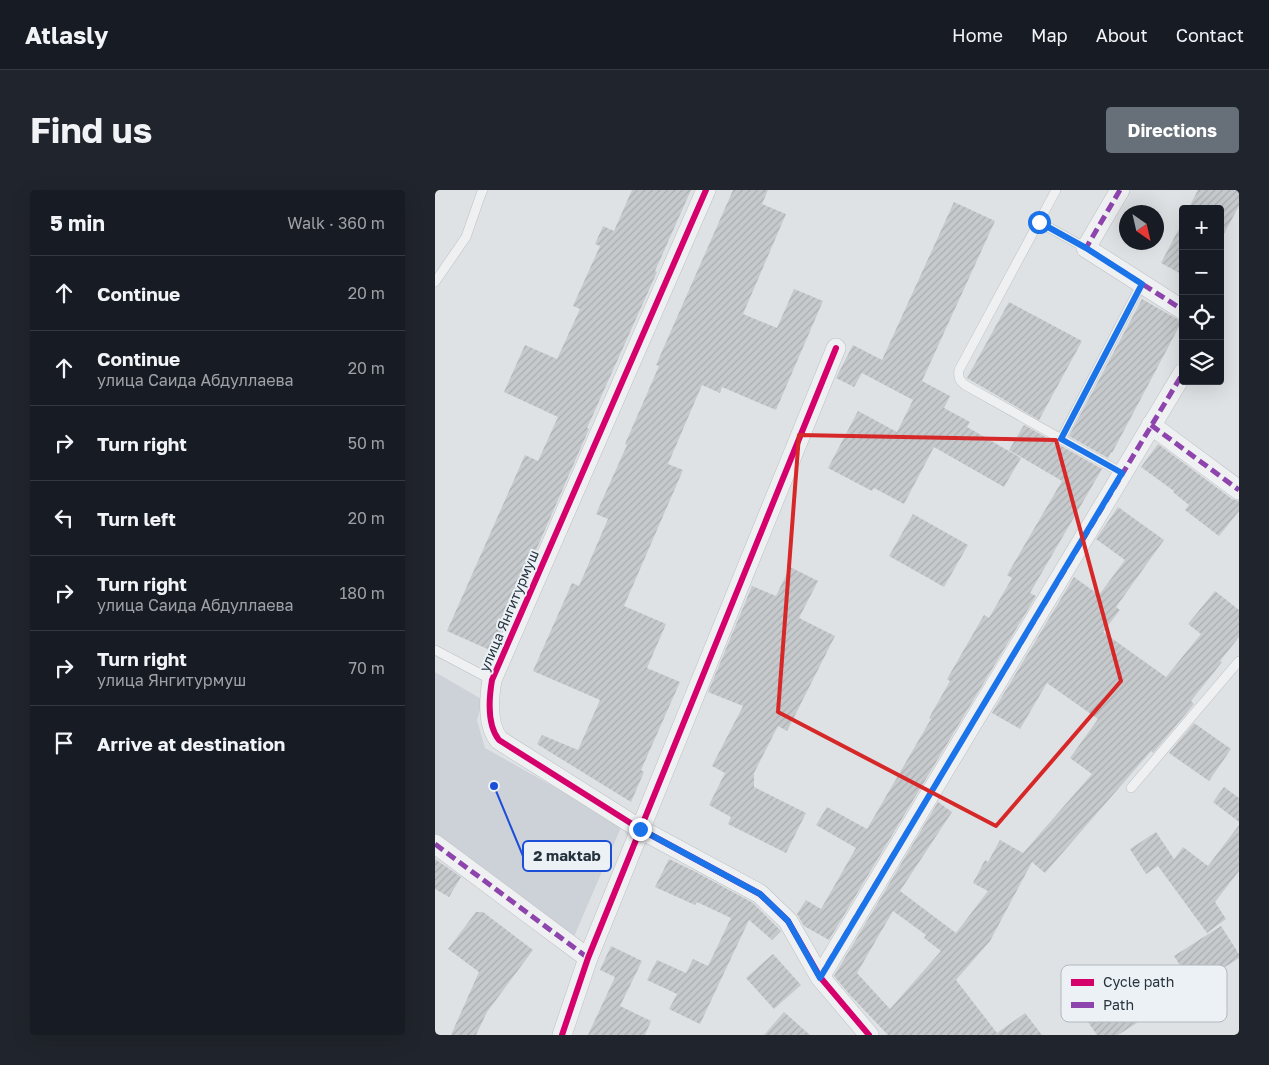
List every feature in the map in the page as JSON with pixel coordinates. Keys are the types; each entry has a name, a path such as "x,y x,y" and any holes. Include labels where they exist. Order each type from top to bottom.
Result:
{"street":[{"name":"улица Янгитурмуш","path":"707,190 492,680 490,695 493,731 499,740 640,829 760,894 788,921 820,978 869,1035"},
{"path":"1120,190 1086,248 1179,307"},
{"path":"561,1035 588,958 836,348"},
{"path":"820,978 1179,380"},
{"path":"1151,425 1239,490"},
{"path":"435,844 588,958"}],"lane":[{"path":"435,282 466,237 483,190"},
{"path":"1056,190 959,370 958,376 965,385 1122,473"},
{"path":"1039,222 1086,248"},
{"path":"1061,439 1142,284"},
{"path":"435,650 492,680"},
{"path":"1131,788 1239,661"}],"highlighted area":[{"path":"799,435 1056,440 1121,681 996,826 778,712"}],"shaded area":[{"path":"435,672 483,700 477,720 485,748 622,825 573,939 435,836"}],"building":[{"path":"632,190 691,190 492,651 447,631 525,455 538,461 558,417 504,392 525,345 557,359 580,309 573,306 600,246 595,244 603,226 614,231"},
{"path":"733,190 768,190 762,204 786,214 743,314 777,328 794,289 823,301 776,410 722,387 720,393 702,385 668,464 683,470 624,606 666,624 647,668 680,682 641,770 644,772 631,802 537,744 542,735 578,750 600,700 533,671 572,583 579,586 608,519 596,514 659,366 656,365"},
{"path":"1198,190 1239,190 1239,206 1224,234 1224,205 1190,205"},
{"path":"954,202 995,221 922,381 950,396 944,408 970,422 967,427 1021,458 1004,487 934,447 904,504 874,488 872,491 828,468 858,411 897,432 913,400 862,373 854,387 836,378 853,345 882,360"},
{"path":"1179,229 1179,273 1161,263"},
{"path":"1142,299 1179,320 1179,327 1108,458 1069,436"},
{"path":"1009,302 1082,341 1039,420 967,378"},
{"path":"1024,425 1102,469 1030,593 1036,596 829,940 804,926 797,914 806,900 821,909 856,848 816,825 827,807 867,829 931,719 929,718 950,681 947,679 984,615 989,618 1012,578 1007,575 1062,481 1009,450"},
{"path":"1158,444 1232,499 1239,501 1239,511 1219,536 1185,510 1189,505 1174,491 1141,467"},
{"path":"1118,507 1164,540 1116,607 1120,610 1103,632 1166,677 1201,634 1188,624 1215,591 1239,610 1239,637 1191,701 1194,704 1153,753 1151,751 1045,873 1032,862 990,941 956,980 997,1033 1025,1013 1042,1035 888,1035 834,976 938,802 952,812 900,891 956,933 988,891 973,883 985,860 988,862 1000,840 1023,853 1092,774 1070,758 1098,719 1047,683 1020,729 992,713 1074,577 1099,595 1125,560 1096,539","holes":["893,911 926,935 924,938 941,951 890,1009 857,973"]},
{"path":"913,514 968,545 944,587 889,556"},
{"path":"790,567 818,581 799,618 835,636 787,731 778,726 754,773 754,787 806,813 786,853 728,824 731,817 709,805 725,773 712,766 743,706 708,692 752,586 776,596"},
{"path":"1194,723 1231,749 1209,781 1169,753"},
{"path":"1224,787 1239,798 1239,822 1213,802"},
{"path":"1239,825 1239,871 1215,902 1226,919 1207,933 1158,866 1146,874 1130,849 1156,832 1174,859 1183,847 1208,866"},
{"path":"435,859 461,877 449,897 435,889"},
{"path":"669,859 753,903 781,931 772,940 749,920 700,1024 669,1009 677,994 647,980 657,960 686,973 693,959 708,966 731,918 697,902 695,905 655,887"},
{"path":"476,912 483,912 533,950 487,1012 476,1035 451,1035 479,972 448,949"},
{"path":"1221,926 1239,954 1239,958 1227,966 1180,965 1174,956"},
{"path":"611,946 642,961 620,1006 651,1021 645,1035 588,1035 615,977 600,970"},
{"path":"773,954 801,985 774,1009 746,978"},
{"path":"784,1012 810,1035 764,1035"},
{"path":"1088,1022 1138,1022 1118,1035 1097,1035"}],"marked path":[{"path":"1120,190 1086,248 1179,307"},
{"path":"820,977 1179,380"},
{"path":"1151,425 1239,490"},
{"path":"435,844 588,958"}],"cycle path":[{"path":"706,190 492,680 490,695 492,727 499,740 640,829 760,894 788,921 820,977 869,1035"},
{"path":"562,1035 588,958 836,348"}],"place":[{"name":"2 maktab","path":"494,786"}],"route":[{"path":"640,829 760,894 788,921 820,978 1122,473 1061,439 1142,284 1086,248 1039,222"}]}
